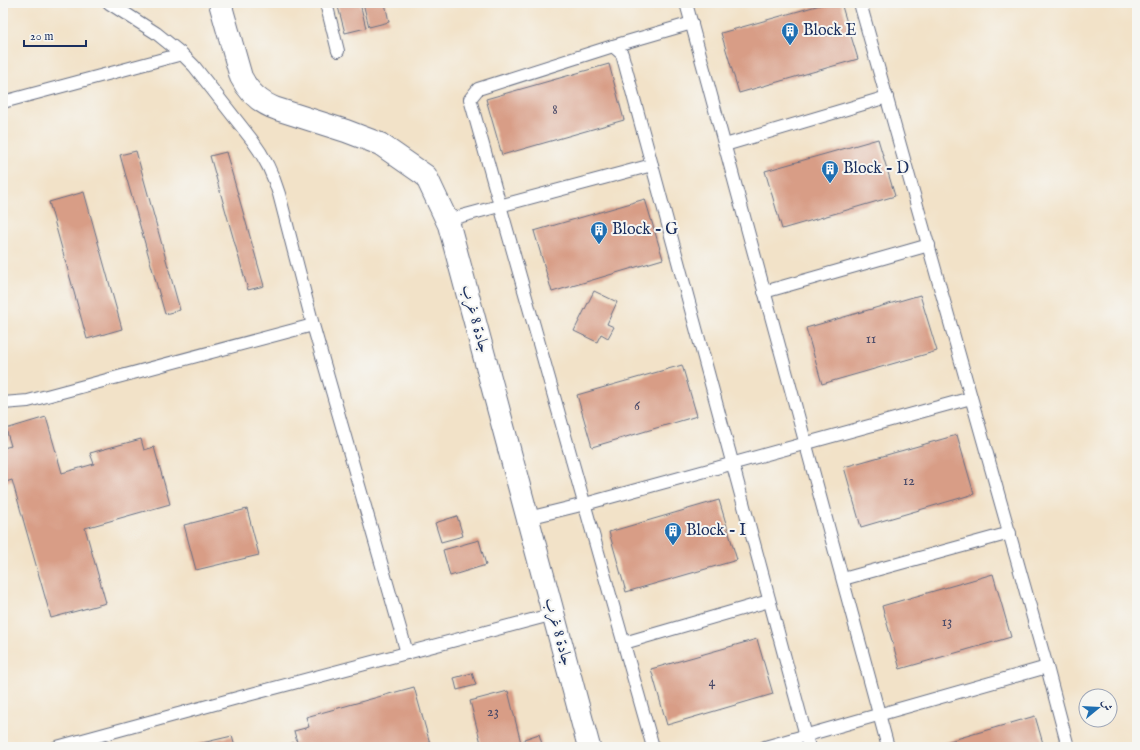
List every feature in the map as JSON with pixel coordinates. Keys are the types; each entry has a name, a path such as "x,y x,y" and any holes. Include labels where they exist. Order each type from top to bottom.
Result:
{"street":[{"name":"جادة 8 غرب","path":"220,3 237,68 245,86 252,94 267,106 346,131 380,144 426,176 450,225 589,747"}],"lane":[{"path":"109,3 156,33 194,66 261,152 275,179 314,325 407,654"},
{"path":"326,3 338,51"},
{"path":"686,3 888,747"},
{"path":"860,3 1010,533 1068,747"},
{"path":"653,747 470,99 478,89 613,46 692,23"},
{"path":"613,46 622,54 807,741"},
{"path":"3,102 182,54"},
{"path":"724,145 887,97"},
{"path":"447,220 652,165"},
{"path":"764,292 928,245"},
{"path":"3,403 28,401 314,325"},
{"path":"528,518 585,504 971,398"},
{"path":"842,579 1010,533"},
{"path":"624,643 769,601"},
{"path":"57,747 554,614"},
{"path":"765,747 807,741 879,715 1047,667"}],"building":[{"path":"337,3 360,3 366,28 345,33"},
{"path":"363,3 385,3 389,22 369,27"},
{"name":"Block E","path":"827,3 841,3 858,59 739,93 721,33"},
{"path":"609,64 624,120 502,155 486,99"},
{"name":"Block - D","path":"878,139 895,196 782,229 765,171"},
{"path":"136,151 180,310 165,314 120,155"},
{"path":"226,152 264,286 248,290 210,156"},
{"path":"84,192 122,329 87,339 49,202"},
{"name":"Block - G","path":"645,199 663,259 552,292 534,231"},
{"path":"594,291 617,302 607,324 614,327 608,338 601,334 597,342 574,331"},
{"path":"920,295 937,351 822,384 806,328"},
{"path":"682,365 697,416 592,447 577,395"},
{"path":"46,417 62,473 94,464 90,453 141,439 144,450 154,447 170,504 85,528 106,603 51,618 12,480 3,483 3,448 11,446 6,429"},
{"path":"957,435 974,494 861,527 844,467"},
{"name":"Block - I","path":"719,500 737,560 626,592 609,532"},
{"path":"247,509 259,555 196,570 184,525"},
{"path":"457,516 463,536 441,542 435,523"},
{"path":"479,540 486,565 450,576 443,550"},
{"path":"993,574 1011,637 900,669 882,606"},
{"path":"757,639 773,694 667,725 651,669"},
{"path":"472,673 476,685 457,690 454,678"},
{"path":"414,687 431,747 289,747 288,744 297,742 294,731 309,727 306,717"},
{"path":"508,691 522,747 482,747 470,701"},
{"path":"1035,716 1044,747 929,747"},
{"path":"539,734 542,744 533,747 526,747 524,739"},
{"path":"232,736 235,747 189,747 189,746"}],"place":[{"name":"Block E","path":"790,46"},
{"name":"Block - D","path":"830,184"},
{"name":"Block - G","path":"599,245"},
{"name":"Block - I","path":"673,546"}]}
